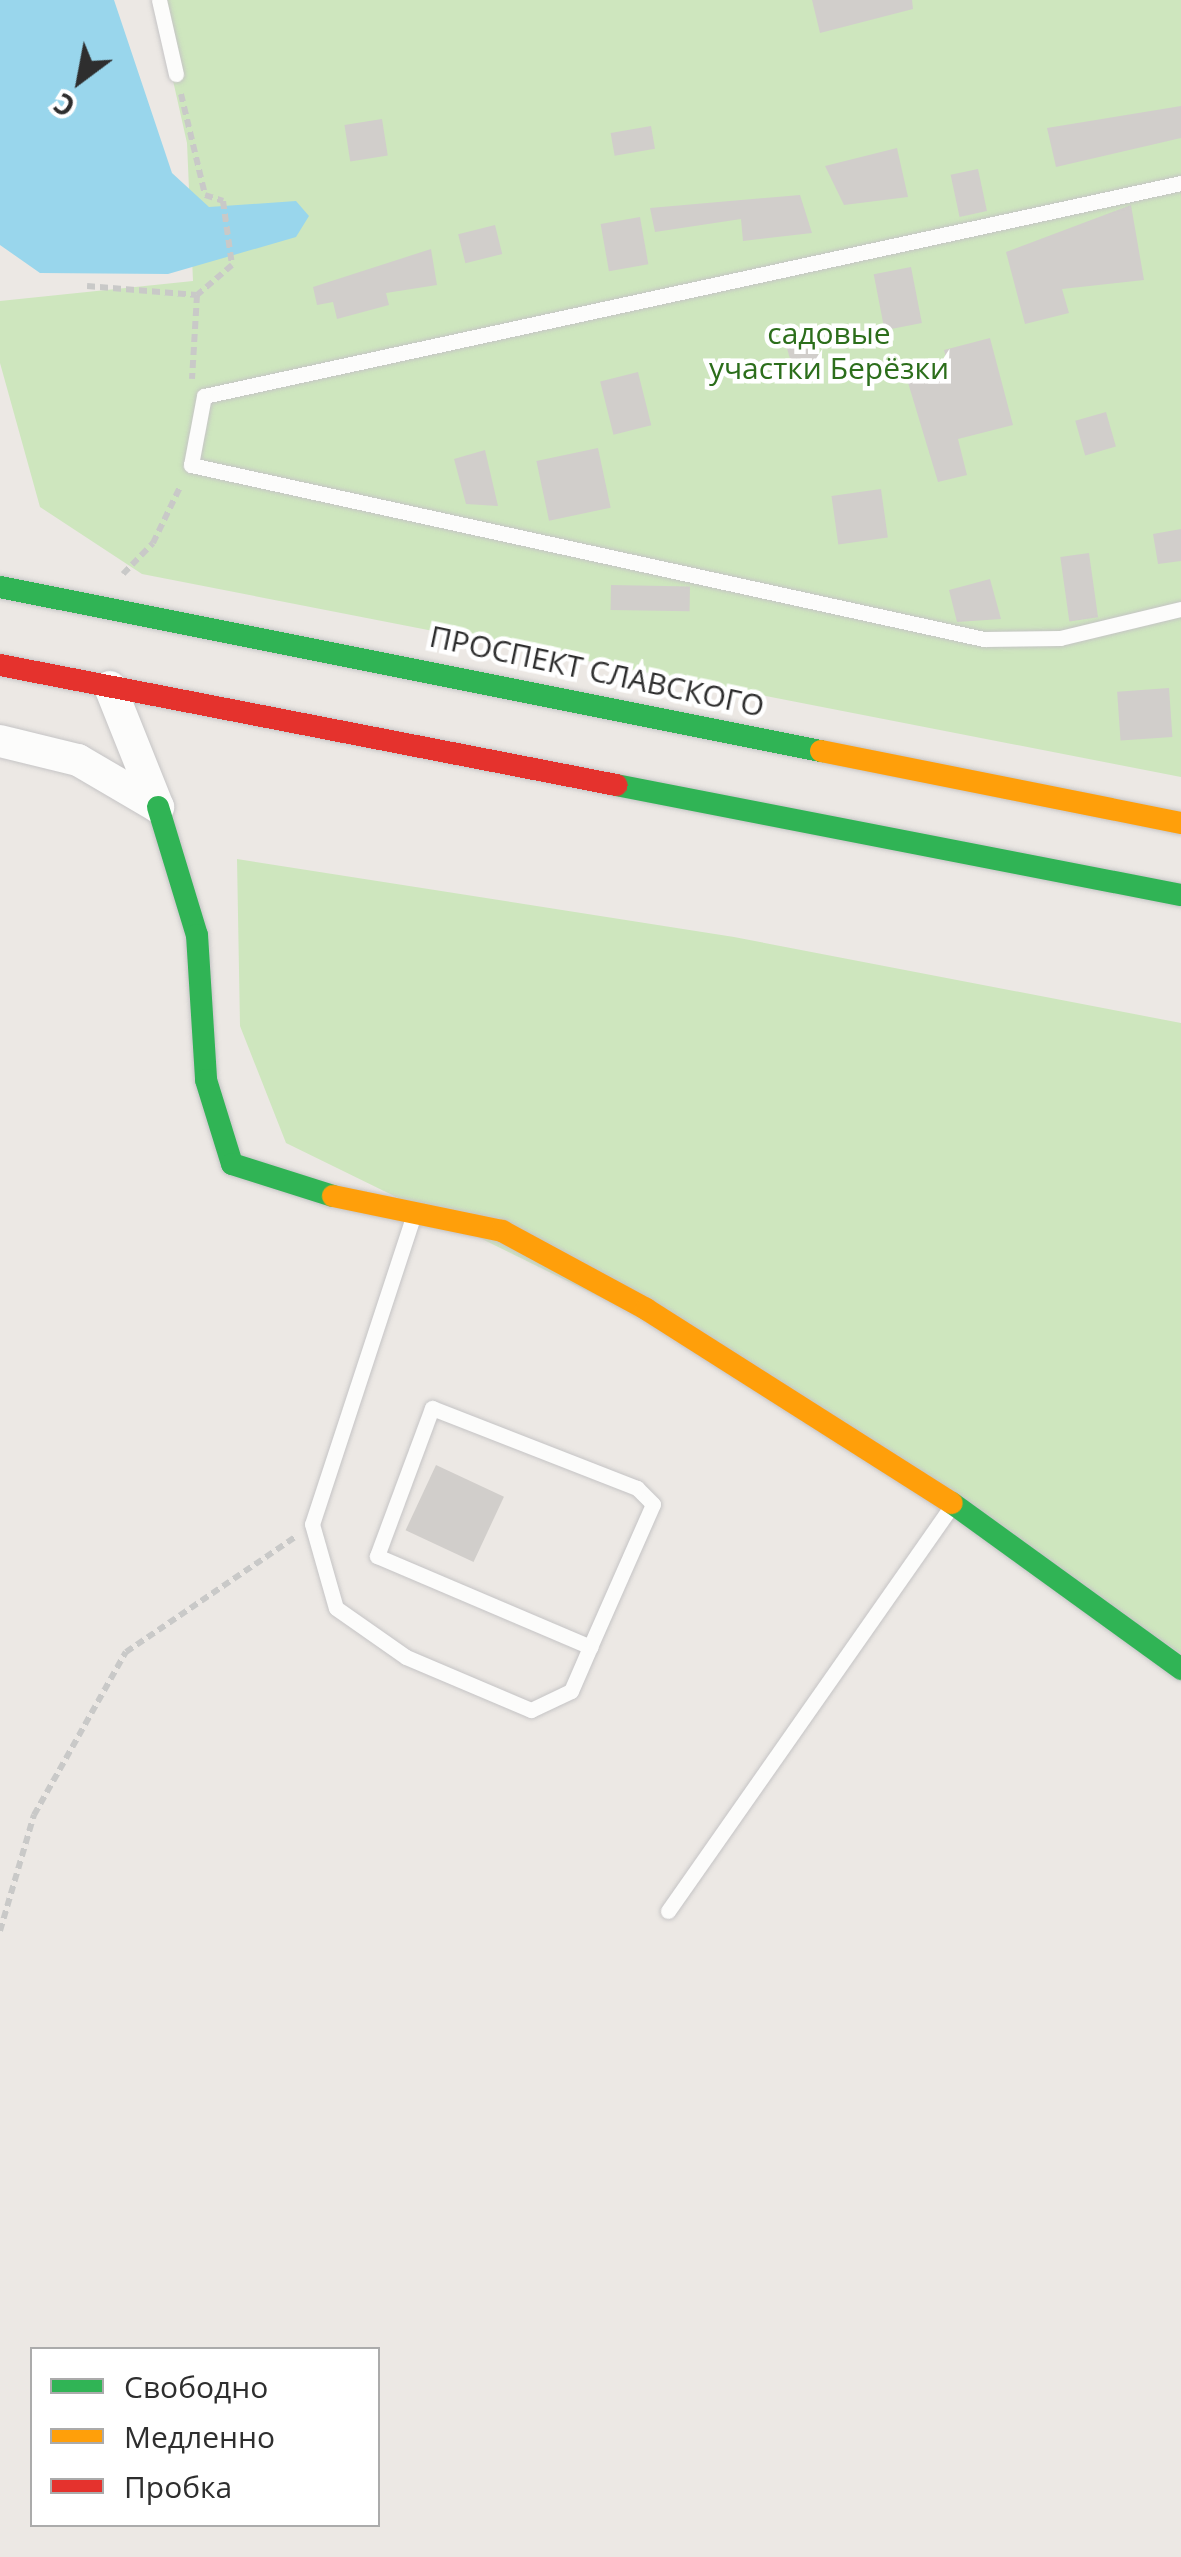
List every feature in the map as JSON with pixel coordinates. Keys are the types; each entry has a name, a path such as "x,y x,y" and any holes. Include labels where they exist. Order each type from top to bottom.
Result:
{"main road":[{"name":"ПРОСПЕКТ СЛАВСКОГО","path":"0,587 1181,823"},
{"path":"0,665 1181,895"},
{"path":"158,807 196,935 206,1080 232,1164 275,1184 518,1239 954,1503 1181,1670"}],"street":[{"path":"110,686 158,807"},
{"path":"0,741 78,760 158,807"}],"lane":[{"path":"159,0 176,74"},
{"path":"1181,183 204,396 191,465 984,639 1060,638 1181,609"},
{"path":"414,1214 312,1524 336,1608 406,1658 531,1710 571,1692 653,1504 637,1488 432,1408 378,1556 590,1648"},
{"path":"668,1911 954,1503"}],"path":[{"path":"176,74 205,195 223,201 232,265 197,296 192,389 204,396"},
{"path":"88,286 197,296"},
{"path":"114,608 121,576 153,543 191,465"},
{"path":"0,1931 34,1815 126,1652 312,1524"}],"green space":[{"name":"садовые участки Берёзки","path":"155,0 1181,0 1181,777 142,574 40,507 0,363 0,301 193,281 187,143"},
{"path":"237,859 734,937 1181,1023 1181,1654 802,1396 286,1143 240,1026"}],"water":[{"path":"0,0 114,0 172,173 209,207 296,201 309,216 296,237 168,274 40,273 0,245"}],"building":[{"path":"812,0 912,0 913,9 820,33"},
{"path":"1181,106 1181,138 1056,167 1047,128"},
{"path":"382,119 388,156 350,161 344,125"},
{"path":"651,126 655,149 615,156 611,133"},
{"path":"897,148 908,197 844,205 825,166"},
{"path":"978,169 987,211 960,217 951,175"},
{"path":"800,195 812,233 743,241 741,219 655,232 650,208"},
{"path":"1131,205 1144,280 1062,289 1069,313 1025,324 1006,252"},
{"path":"640,217 648,264 609,271 601,224"},
{"path":"495,225 502,254 465,263 458,234"},
{"path":"431,249 437,285 386,293 389,305 337,319 333,302 317,305 313,287"},
{"path":"911,267 922,323 885,330 874,274"},
{"path":"810,328 820,361 793,369 783,336"},
{"path":"990,338 1013,425 958,439 967,475 938,482 906,376 948,365 944,350"},
{"path":"638,372 651,425 613,435 600,381"},
{"path":"1106,412 1116,447 1085,455 1075,421"},
{"path":"598,448 611,508 549,521 536,461"},
{"path":"485,450 498,506 466,504 454,459"},
{"path":"881,489 888,538 838,544 831,496"},
{"path":"1181,529 1181,561 1158,564 1153,534"},
{"path":"1089,553 1098,617 1069,621 1060,557"},
{"path":"990,579 1001,619 957,622 949,590"},
{"path":"611,585 690,586 690,611 611,610"},
{"path":"1169,688 1172,737 1121,741 1117,692"},
{"path":"436,1465 504,1497 474,1562 406,1530"}],"traffic: fast":[{"path":"0,587 821,751"},
{"path":"616,785 1181,895"},
{"path":"158,807 197,935 206,1080 232,1164 333,1196"},
{"path":"952,1503 1181,1669"}],"traffic: slow":[{"path":"821,751 1181,823"},
{"path":"333,1196 502,1231 646,1309 952,1503"}],"traffic: jam":[{"path":"0,665 616,785"}]}
